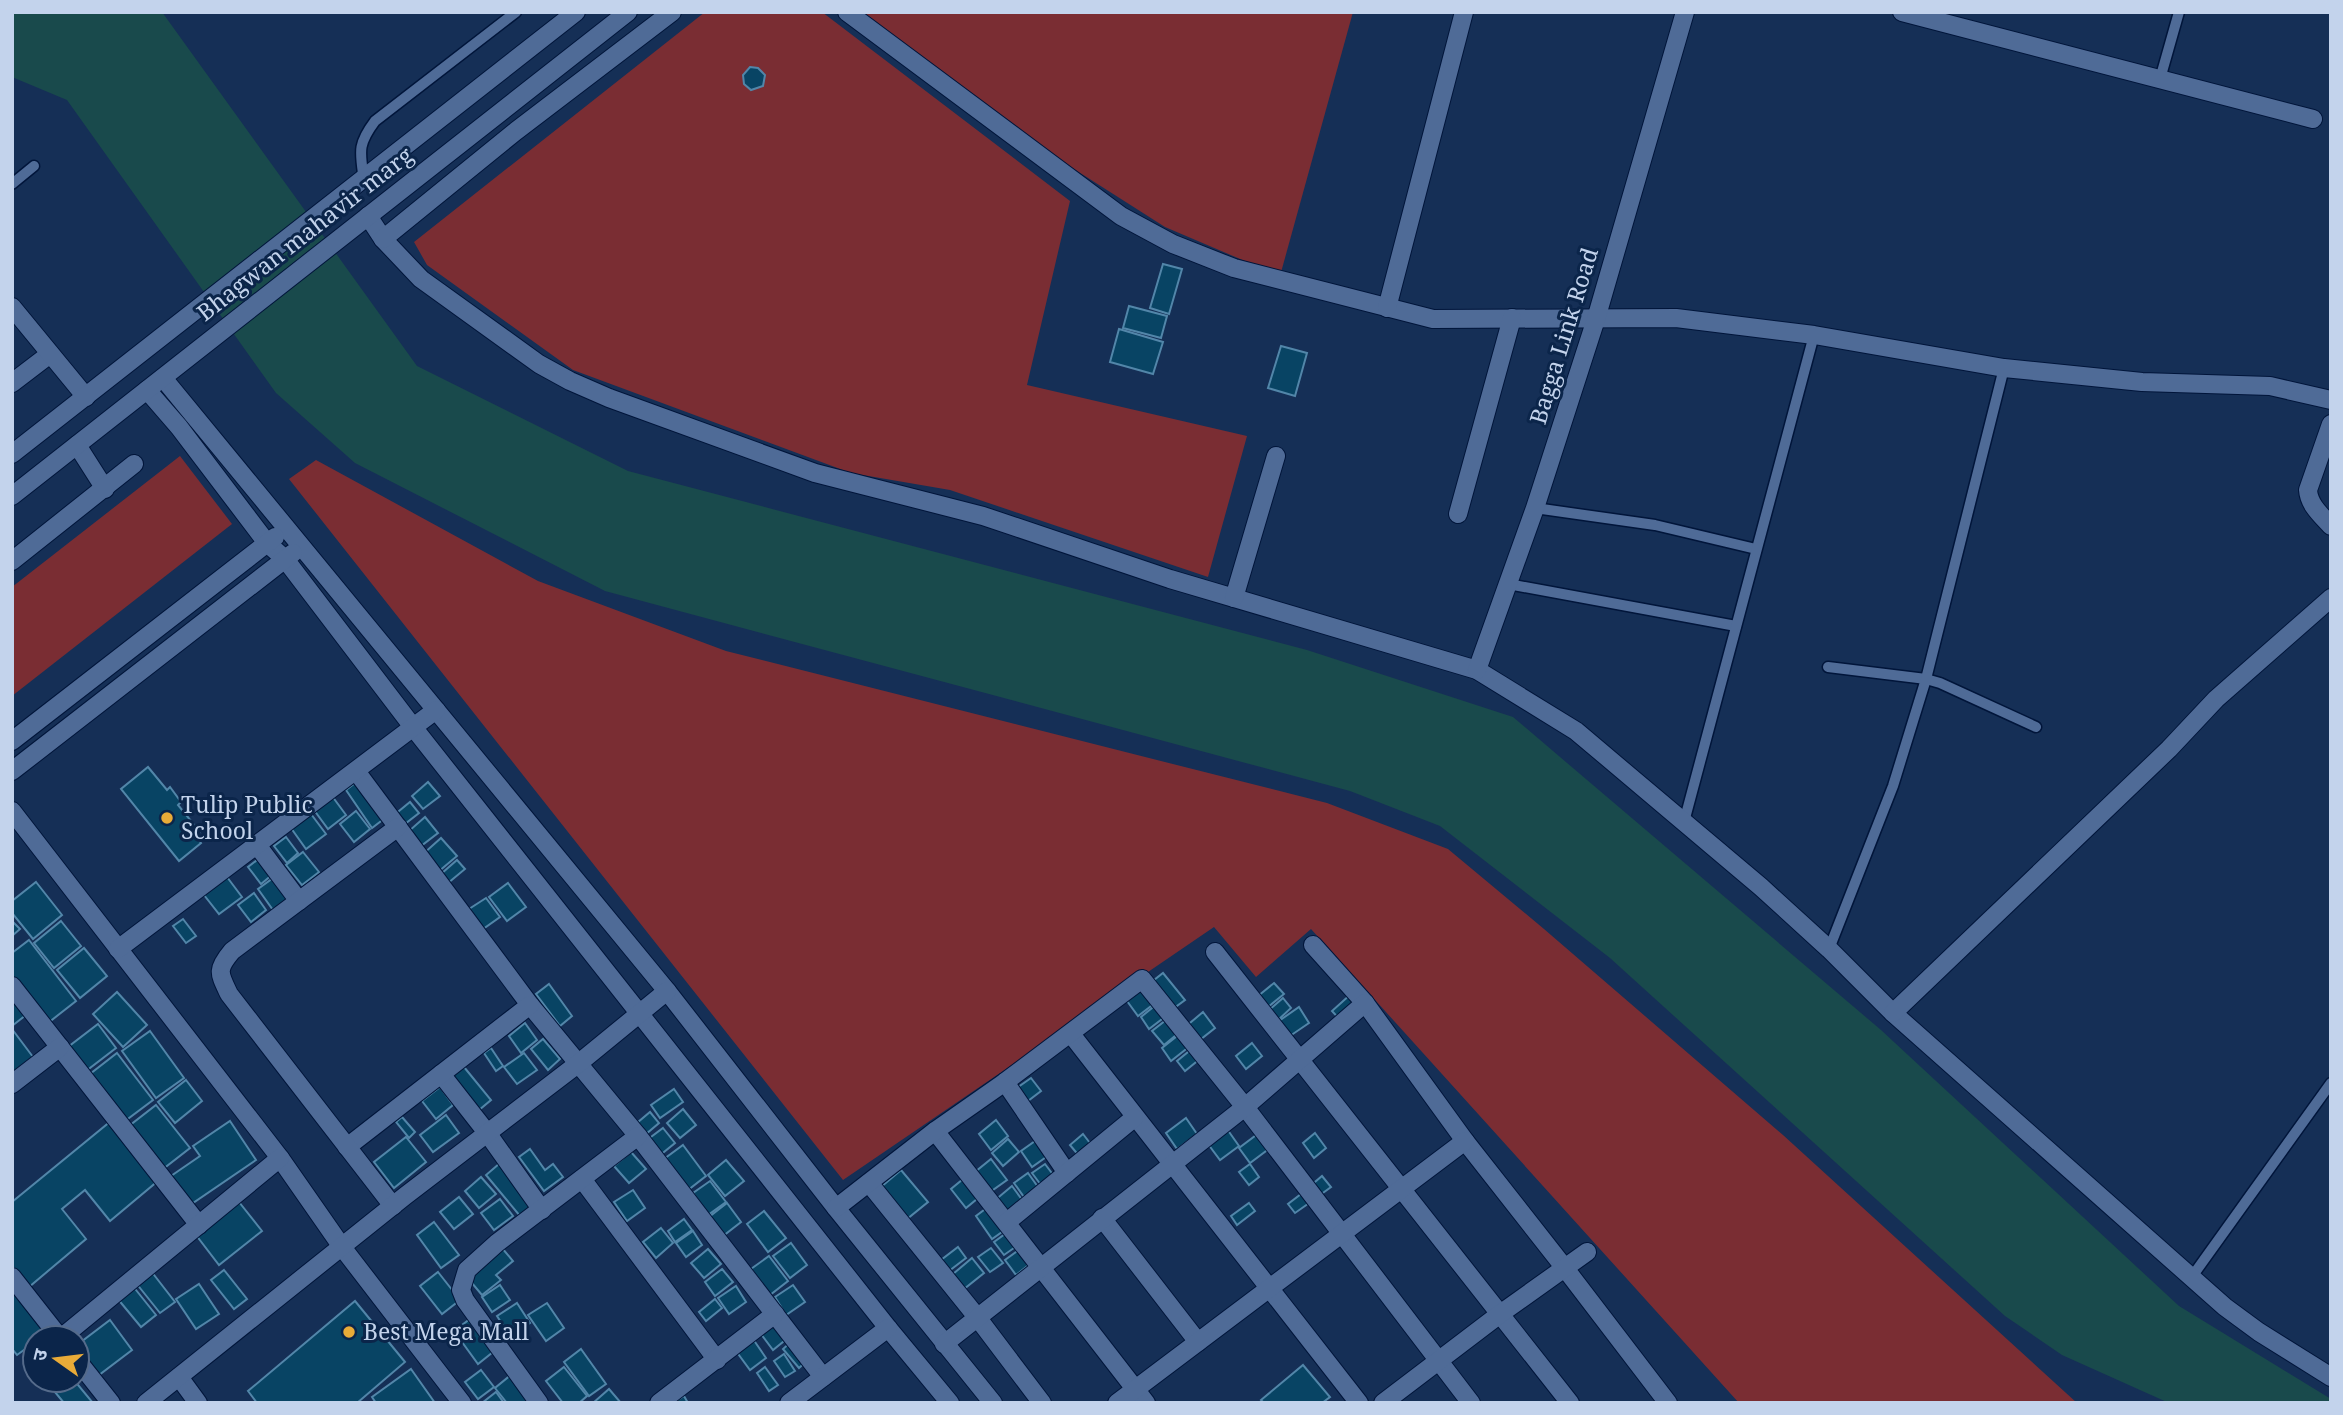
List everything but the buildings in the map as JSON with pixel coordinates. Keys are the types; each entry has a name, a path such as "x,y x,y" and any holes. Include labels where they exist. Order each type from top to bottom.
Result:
{"street":[{"name":"Bhagwan mahavir marg","path":"12,454 576,12"},
{"name":"Bhagwan mahavir marg","path":"12,496 628,12"},
{"path":"383,239 516,131 672,12"},
{"path":"846,12 1121,216 1173,244 1234,268 1387,308 1433,319 1676,318 1814,335 2004,368 2143,382 2270,386 2331,400"},
{"path":"1387,308 1464,12"},
{"name":"Bagga Link Road","path":"1477,670 1535,508 1596,319 1685,12"},
{"path":"1902,12 2313,119"},
{"path":"368,216 383,239 421,279 539,364 609,398 814,473 984,516 1170,579 1477,670 1576,731 1829,949 1893,1013 2100,1194 2191,1278 2259,1332 2331,1377"},
{"path":"12,307 86,397"},
{"path":"1458,514 1512,318"},
{"path":"12,383 50,354"},
{"path":"163,377 667,991 836,1208 993,1403"},
{"path":"147,390 267,543 285,559 413,727 950,1403"},
{"path":"2331,424 2308,490 2308,497 2313,505 2331,526"},
{"path":"77,445 105,489"},
{"path":"1234,598 1276,456"},
{"path":"12,561 134,464"},
{"path":"12,741 286,528"},
{"path":"12,771 302,546"},
{"path":"1893,1013 2169,749 2216,699 2331,598"},
{"path":"118,949 436,710"},
{"path":"356,771 530,1005 638,1136 823,1377"},
{"path":"12,811 281,1158 342,1247 462,1403"},
{"path":"393,1206 229,994 219,974 222,964 232,951 398,827"},
{"path":"257,845 299,901"},
{"path":"1312,945 1365,1003 1465,1141 1668,1403"},
{"path":"1215,952 1570,1403"},
{"path":"836,1208 935,1130 1071,1034 1142,979 1245,1107 1471,1403"},
{"path":"12,986 199,1225"},
{"path":"146,1403 667,991"},
{"path":"944,1343 1245,1107 1365,1003"},
{"path":"347,1147 530,1005"},
{"path":"1071,1034 1359,1403"},
{"path":"12,1084 60,1047"},
{"path":"441,1074 542,1210"},
{"path":"1005,1082 1067,1173"},
{"path":"1007,1222 1135,1118"},
{"path":"935,1130 1141,1396"},
{"path":"539,1403 465,1300 461,1290 467,1270 497,1243 638,1136"},
{"path":"1117,1403 1141,1396 1198,1342 1465,1141"},
{"path":"77,1324 281,1158"},
{"path":"582,1179 717,1360"},
{"path":"869,1183 1042,1403"},
{"path":"1102,1217 1198,1342"},
{"path":"1384,1403 1564,1266 1587,1252"},
{"path":"12,1277 49,1324"},
{"path":"659,1403 775,1314"},
{"path":"789,1403 888,1328"},
{"path":"179,1377 198,1403"},
{"path":"91,1378 111,1403"}],"lane":[{"path":"364,180 362,138 375,121 516,12"},
{"path":"2160,79 2179,12"},
{"path":"12,184 34,166"},
{"path":"1684,822 1814,335"},
{"path":"1829,949 1893,786 1926,679 2004,368"},
{"path":"1535,508 1655,525 1756,549"},
{"path":"1508,584 1736,626"},
{"path":"1828,667 1940,683 2036,727"},
{"path":"2191,1278 2331,1083"}],"shaded area":[{"path":"12,12 162,12 417,366 628,471 1307,650 1513,717 1881,1030 2179,1306 2331,1399 2331,1403 2169,1403 2062,1355 2005,1316 1610,958 1440,826 1350,791 605,591 355,463 276,393 67,100 12,77"},
{"path":"705,12 822,12 1070,201 1027,385 1247,436 1208,577 950,490 851,473 573,370 427,265 414,242"},
{"path":"862,12 1353,12 1280,276 1165,227 1063,162"},
{"path":"180,456 232,524 12,696 12,587"},
{"path":"316,460 538,581 726,651 1327,803 1448,849 1783,1135 2077,1403 1739,1403 1311,929 1256,977 1214,927 843,1180 289,479"}],"place":[{"name":"Tulip Public School","path":"167,818"},
{"name":"Best Mega Mall","path":"349,1332"}]}
